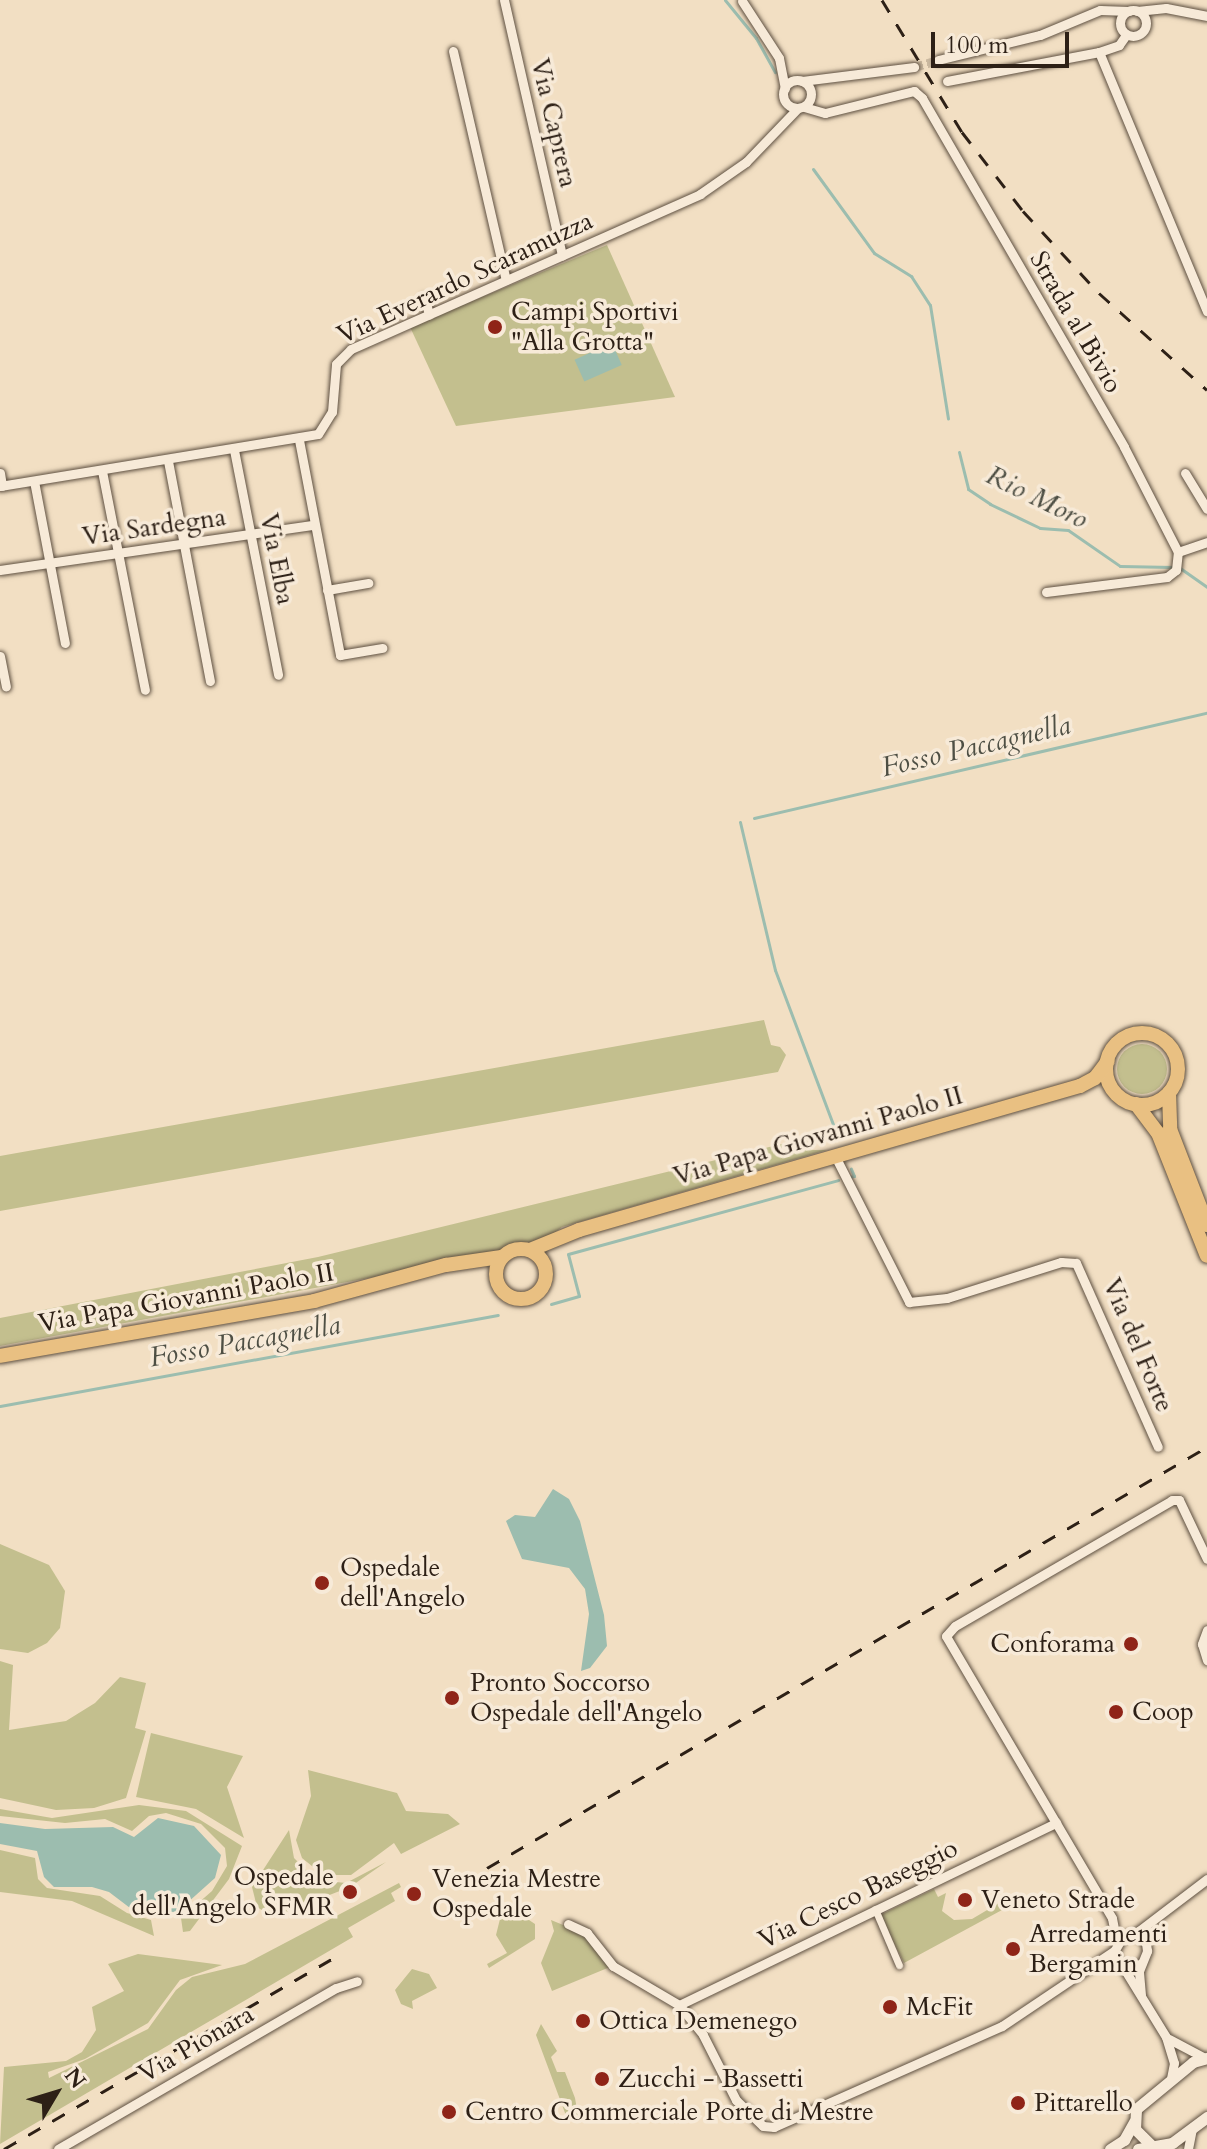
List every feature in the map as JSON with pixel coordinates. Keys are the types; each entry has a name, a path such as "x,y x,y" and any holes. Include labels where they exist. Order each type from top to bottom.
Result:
{"main road":[{"path":"1207,1225 1170,1129 1169,1093 1178,1075 1177,1060 1156,1036 1140,1033 1124,1039 1108,1061 1108,1079 1117,1093 1136,1104 1158,1133 1207,1256"},
{"name":"Via Papa Giovanni Paolo II","path":"530,1250 569,1232 1080,1086 1095,1078 1108,1061"},
{"name":"Via Papa Giovanni Paolo II","path":"1080,1086 1117,1093"},
{"path":"1136,1104 1154,1103 1169,1093"},
{"path":"472,1264 497,1281 510,1296 527,1298 543,1286 549,1252 569,1232"},
{"path":"497,1281 501,1257 516,1249 530,1250 545,1267"},
{"name":"Via Papa Giovanni Paolo II","path":"0,1356 314,1301 446,1265 472,1264 501,1257"}],"street":[{"name":"Via Caprera","path":"504,0 562,255"},
{"path":"742,1 784,71 798,81 806,102 787,103"},
{"path":"1126,35 1139,35 1146,24 1166,8"},
{"path":"938,60 1040,35 1106,10 1166,8 1207,16"},
{"path":"1106,10 1126,35"},
{"path":"1120,24 1133,11"},
{"path":"1133,11 1146,24"},
{"path":"947,81 1099,52 1119,45 1126,35"},
{"path":"453,51 506,280"},
{"path":"1099,52 1207,311"},
{"path":"785,88 798,81 914,67"},
{"path":"784,71 787,103 784,122"},
{"name":"Via Everardo Scaramuzza","path":"1,486 299,440 318,434 329,422 333,371 339,359 716,185 806,102 820,79"},
{"name":"Strada al Bivio","path":"806,102 830,111 914,91 936,116 1124,447 1177,561"},
{"path":"425,298 429,315"},
{"path":"299,440 340,655 382,648"},
{"name":"Via Elba","path":"234,450 278,675"},
{"path":"168,461 210,681"},
{"path":"102,471 145,690"},
{"path":"0,473 1,486"},
{"path":"1185,473 1207,509"},
{"path":"34,481 65,643"},
{"name":"Via Sardegna","path":"0,570 118,556 314,525"},
{"path":"1046,592 1167,577 1177,561 1207,542"},
{"path":"327,590 368,583"},
{"path":"0,656 6,686"},
{"name":"Via del Forte","path":"835,1156 909,1302 947,1298 1061,1262 1080,1267 1158,1447"},
{"path":"1171,2079 1174,2063 1166,2037 1121,1966 1112,1918 946,1636 955,1626 1172,1500 1179,1500 1207,1559"},
{"path":"1207,1630 1202,1644 1207,1660"},
{"name":"Via Cesco Baseggio","path":"679,2005 1056,1823"},
{"path":"568,1924 587,1933 613,1966 679,2005 703,2035 736,2100 763,2126 774,2127 1002,2026 1089,1969 1133,1933 1159,1920 1207,1879"},
{"path":"875,1909 899,1965"},
{"path":"1112,1918 1147,1946"},
{"path":"1141,1995 1142,1963 1159,1920"},
{"path":"1089,1969 1108,1962 1121,1966 1142,1963"},
{"name":"Via Pionara","path":"58,2149 336,1988 357,1981"},
{"path":"1166,2037 1192,2055 1206,2058"},
{"path":"1110,2149 1124,2140 1140,2103 1206,2058"},
{"path":"1138,2149 1165,2147 1207,2117"},
{"path":"1134,2122 1140,2136 1165,2147"},
{"path":"1188,2149 1194,2127"}],"shaded area":[{"path":"607,245 675,397 456,426 410,327"},
{"path":"612,343 622,365 584,382 575,360"},
{"path":"764,1020 771,1045 780,1047 786,1055 778,1072 0,1211 0,1156"},
{"path":"1142,1044 1160,1051 1167,1069 1160,1087 1142,1094 1124,1087 1117,1069 1124,1051"},
{"path":"806,1138 811,1150 827,1150 562,1227 548,1238 513,1246 499,1254 0,1346 0,1318 318,1257"},
{"path":"553,1489 569,1499 580,1521 604,1615 607,1646 590,1668 581,1671 589,1614 585,1589 569,1568 522,1559 506,1521 515,1515 535,1517"},
{"path":"0,1544 49,1565 65,1591 60,1628 47,1643 28,1653 0,1649"},
{"path":"0,1661 13,1665 9,1730 66,1721 95,1703 120,1677 146,1683 135,1728 146,1731 126,1798 94,1808 56,1810 0,1798"},
{"path":"151,1733 243,1756 227,1787 244,1838 196,1809 136,1797"},
{"path":"308,1770 397,1793 406,1811 448,1814 460,1824 401,1854 394,1843 351,1875 323,1875 302,1858 296,1840 311,1796"},
{"path":"139,1805 186,1811 242,1846 229,1879 190,1931 183,1932 181,1918 212,1891 227,1866 225,1848 201,1824 166,1813 149,1816 132,1831 105,1819 65,1823 0,1816 0,1809 52,1818"},
{"path":"158,1818 194,1826 221,1855 215,1878 177,1912 134,1911 109,1892 92,1887 54,1887 44,1877 37,1851 0,1844 0,1823 45,1829 113,1827 134,1837"},
{"path":"289,1830 294,1858 316,1880 346,1883 386,1862 350,1887 273,1917 257,1907 252,1887"},
{"path":"0,1850 35,1858 38,1879 47,1888 100,1896 127,1913 151,1920 154,1936 72,1901 0,1892"},
{"path":"399,1883 401,1887 391,1893 395,1901 348,1928 353,1937 0,2144 4,2067 66,2061 82,2052 96,2030 92,2007 124,1991 108,1964 138,1954 222,1965 180,1980 148,2023 85,2059 48,2072 49,2078 148,2029 176,1990 192,1977 245,1964"},
{"path":"934,1889 938,1897 946,1893 942,1911 954,1920 972,1919 999,1903 1002,1910 904,1963 880,1915"},
{"path":"517,1912 535,1924 535,1939 489,1968 487,1964 507,1953 496,1935 500,1919"},
{"path":"551,1920 585,1934 610,1967 552,1991 541,1963 554,1931"},
{"path":"412,1969 429,1974 437,1988 412,2001 413,2009 401,2004 395,1990"},
{"path":"541,2024 557,2051 551,2057 557,2072 565,2072 575,2098 578,2115 568,2121 536,2035"}],"waterway":[{"name":"Rio Moro","path":"725,0 756,38 775,72"},
{"name":"Rio Moro","path":"813,169 874,253 911,276 930,305 948,419"},
{"name":"Rio Moro","path":"959,452 968,489 990,504 1040,528 1068,530 1120,566 1173,567"},
{"name":"Rio Moro","path":"1180,568 1207,587"},
{"name":"Fosso Paccagnella","path":"754,818 1207,713"},
{"name":"Fosso Paccagnella","path":"740,822 775,970 837,1135"},
{"name":"Fosso Paccagnella","path":"849,1177 854,1176 851,1169"},
{"name":"Fosso Paccagnella","path":"551,1304 579,1296 568,1254 838,1180"},
{"name":"Fosso Paccagnella","path":"0,1406 498,1315"}],"tunnel":[{"path":"914,67 938,60"}],"railway":[{"path":"882,0 962,132 1023,211 1099,293 1207,390"},
{"path":"487,1868 1207,1447"},
{"path":"4,2149 338,1955"}],"place":[{"name":"Campi Sportivi \"Alla Grotta\"","path":"495,327"},
{"name":"Ospedale dell'Angelo","path":"322,1583"},
{"name":"Conforama","path":"1131,1644"},
{"name":"Pronto Soccorso Ospedale dell'Angelo","path":"452,1698"},
{"name":"Coop","path":"1116,1712"},
{"name":"Ospedale dell'Angelo SFMR","path":"350,1892"},
{"name":"Venezia Mestre Ospedale","path":"414,1894"},
{"name":"Veneto Strade","path":"965,1900"},
{"name":"Arredamenti Bergamin","path":"1013,1949"},
{"name":"McFit","path":"890,2007"},
{"name":"Ottica Demenego","path":"583,2021"},
{"name":"Zucchi - Bassetti","path":"602,2079"},
{"name":"Pittarello","path":"1018,2103"},
{"name":"Centro Commerciale Porte di Mestre","path":"449,2112"}]}
